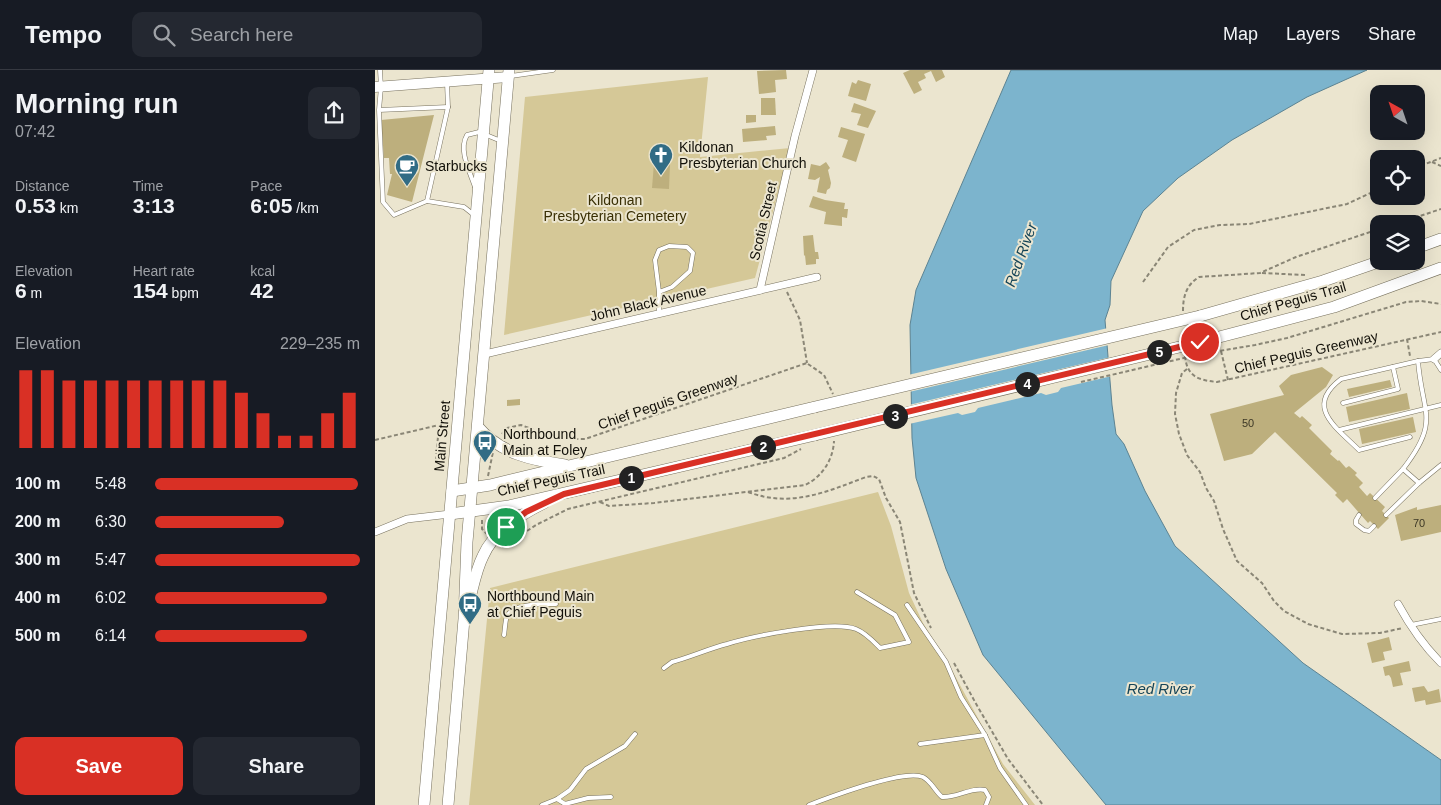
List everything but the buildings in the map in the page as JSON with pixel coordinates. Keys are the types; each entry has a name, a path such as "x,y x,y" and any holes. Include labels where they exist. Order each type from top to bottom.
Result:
{"main road":[{"path":"448,805 464,619 466,562 509,73"},
{"name":"Main Street","path":"425,805 489,74"},
{"path":"1425,245 1441,239"},
{"name":"Chief Peguis Trail","path":"452,491 569,466 1200,316 1323,281 1370,265"},
{"name":"Chief Peguis Trail","path":"450,514 509,506 564,494 1201,348 1334,306 1441,268"},
{"path":"479,426 491,441 511,452 534,460 569,466"},
{"path":"464,619 477,570 494,539 526,512 564,494"}],"street":[{"name":"Scotia Street","path":"760,290 795,136 813,70"},
{"path":"378,87 509,73"},
{"name":"John Black Avenue","path":"485,354 817,277"},
{"path":"1434,359 1441,353"},
{"path":"375,532 407,518 450,514"},
{"path":"1398,604 1410,626 1426,648 1441,663"}],"lane":[{"path":"380,70 378,87 383,202 394,215 427,201 464,207 476,216"},
{"path":"509,73 553,70"},
{"path":"427,201 448,107 446,81"},
{"path":"379,110 448,107"},
{"path":"478,196 463,147 467,135 479,132 503,142"},
{"path":"659,292 672,287 689,271 693,253 687,247 669,246 659,250 655,260 659,292 659,314"},
{"path":"1409,437 1359,450 1323,410 1323,398 1331,386 1341,379 1419,360 1434,359 1441,370"},
{"path":"1375,498 1403,469 1425,442 1430,428 1428,408 1419,375 1419,360"},
{"path":"1343,403 1398,389 1393,367"},
{"path":"1339,430 1441,405"},
{"path":"1386,515 1441,465"},
{"path":"1403,469 1419,483"},
{"path":"1359,515 1356,524 1364,530 1369,531 1375,526"},
{"path":"665,668 672,662 727,643 807,628 843,625 852,627 865,633 880,648 909,642 895,615 857,592"},
{"path":"504,636 507,616 513,610 527,606 555,604"},
{"path":"907,605 946,662 961,697 985,735 1000,768 1026,805"},
{"path":"1410,626 1441,619"},
{"path":"542,805 557,799 570,790 586,769 625,746 635,734"},
{"path":"920,744 985,735"},
{"path":"809,805 879,781 916,776 926,779 942,797 949,797 978,789 985,790 989,797 987,805"},
{"path":"557,799 565,804 588,798 611,797"}],"path":[{"path":"1425,165 1441,158"},
{"path":"1432,161 1441,166"},
{"path":"1143,282 1168,247 1194,230 1220,225 1249,224 1347,204 1370,193"},
{"path":"1423,215 1441,209"},
{"path":"1260,273 1296,257 1370,233"},
{"path":"1183,301 1187,289 1199,277 1260,273 1312,276"},
{"path":"784,285 799,320 807,363 824,374 834,396"},
{"path":"1201,348 1221,350 1287,338 1406,302 1421,301 1441,304"},
{"name":"Chief Peguis Greenway","path":"1187,369 1201,380 1217,382 1441,331"},
{"path":"1407,339 1411,359 1419,360"},
{"path":"1221,350 1228,380"},
{"path":"1186,359 1187,369 1182,373 1176,393 1175,414 1179,434 1187,455 1200,472 1205,488 1215,501 1223,529 1237,561 1262,583 1274,602 1284,611 1308,624 1342,634 1381,633 1410,626"},
{"name":"Chief Peguis Greenway","path":"499,442 507,428 521,425 558,439 585,439 807,363"},
{"path":"375,440 439,425 436,460"},
{"path":"600,502 609,506 655,503 781,489 811,482 828,464 833,446"},
{"path":"499,544 503,547 536,524 569,509 784,458 802,448"},
{"path":"487,480 494,449"},
{"path":"747,492 757,495 800,499 817,496 867,476 879,479 886,498 900,522 914,592 924,616 934,632"},
{"path":"482,519 482,529 489,535"},
{"path":"950,656 1008,759 1043,805"}],"green space":[{"name":"Kildonan Presbyterian Cemetery","path":"708,77 700,157 790,148 755,278 504,335 525,97"},
{"path":"878,492 891,526 909,593 923,623 948,663 1003,764 1035,805 469,805 490,588"}],"water":[{"name":"Red River","path":"1011,70 1367,70 1307,97 1232,140 1178,178 1143,211 1111,281 1110,305 1105,320 1112,405 1116,434 1124,444 1145,491 1175,546 1303,663 1441,760 1441,805 1106,805 983,655 946,569 916,478 912,438 910,325 916,290"}],"pier":[{"path":"1108,328 1109,345 909,392 908,375"},
{"path":"1111,357 1112,376 1061,388 1058,392 1046,395 1041,393 978,408 975,412 962,415 958,413 909,424 909,405"}],"place":[{"name":"Kildonan Presbyterian Church","path":"661,176"},
{"name":"Starbucks","path":"407,187"},
{"name":"Northbound Main at Foley","path":"485,463"},
{"name":"Northbound Main at Chief Peguis","path":"470,625"}],"route":[{"path":"506,527 526,512 564,494 1200,342"}]}
